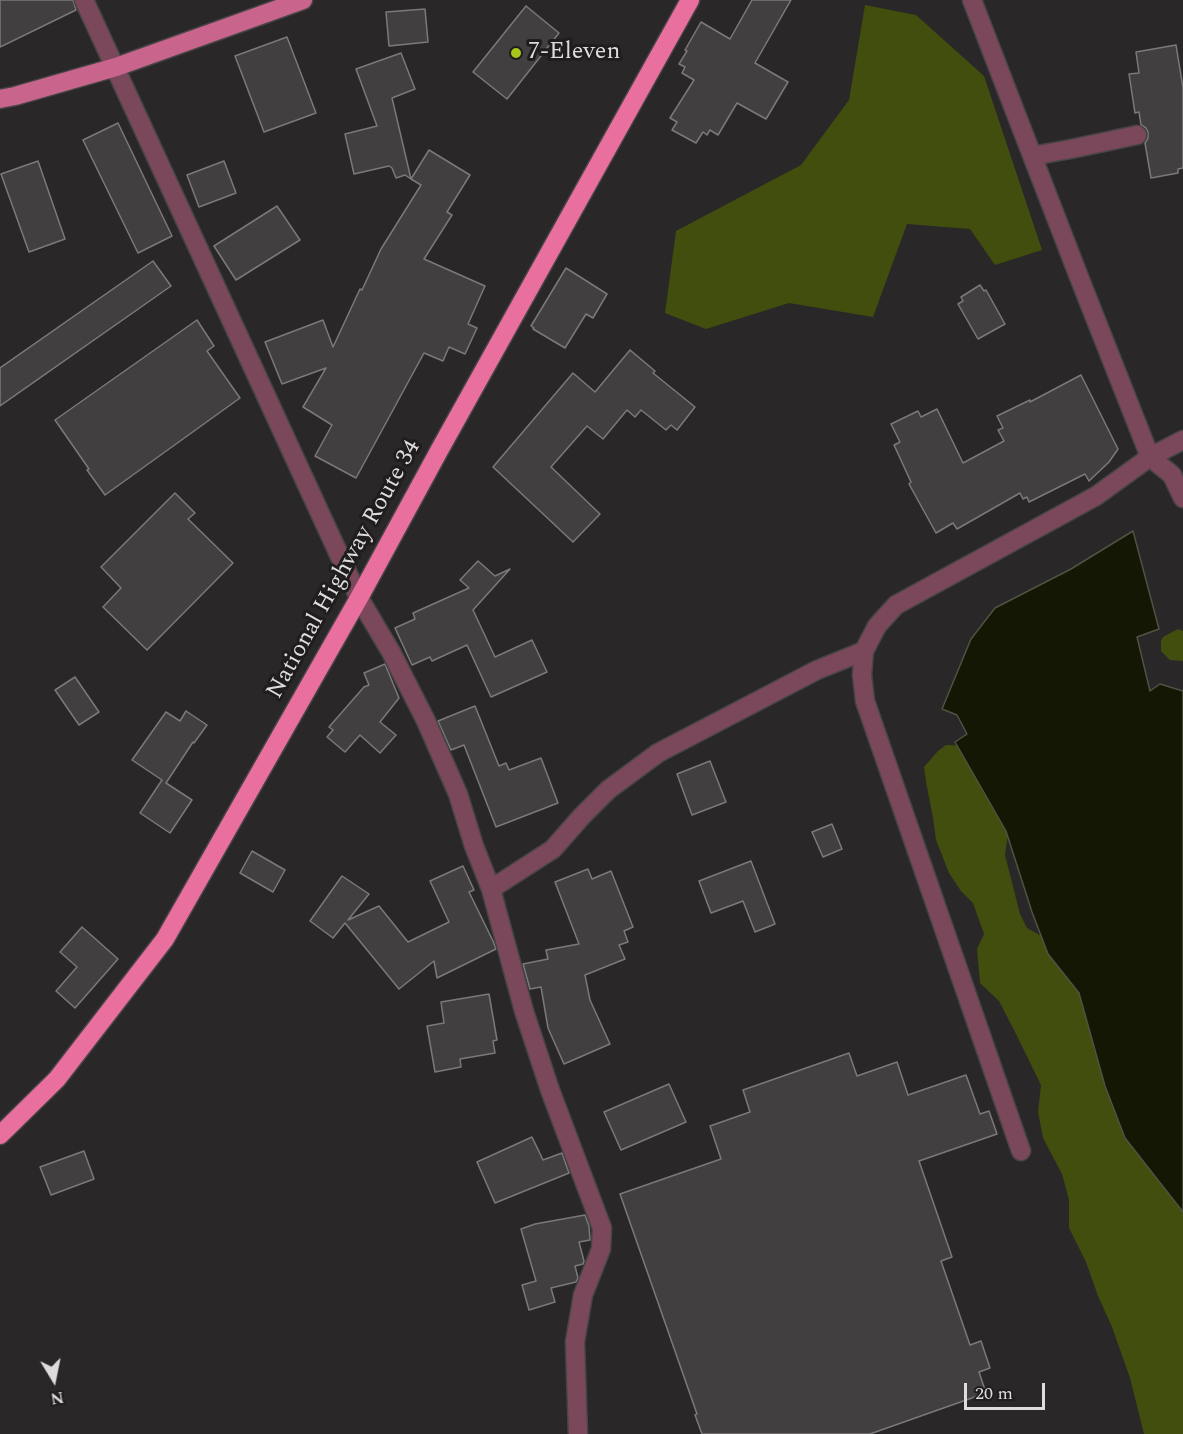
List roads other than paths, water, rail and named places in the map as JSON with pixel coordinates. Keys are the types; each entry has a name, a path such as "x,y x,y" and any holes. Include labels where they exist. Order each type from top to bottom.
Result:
{"highway":[{"name":"National Highway Route 34","path":"0,1135 57,1079 165,939 358,598 690,0"}],"main road":[{"path":"0,99 116,67 303,0"}],"street":[{"path":"84,0 358,598 391,652 426,721 458,794 474,846 491,889 524,1011 550,1090 602,1228 601,1249 583,1295 575,1342 578,1434"},
{"path":"972,0 1150,457 1172,475 1183,498"},
{"path":"1032,156 1137,135"},
{"path":"1021,1151 866,702 862,675 864,651 877,626 896,605 1096,496 1150,457 1183,440"},
{"path":"491,889 553,849 608,790 658,753 817,670 864,651"}],"place":[{"name":"7-Eleven","path":"516,53"}]}
